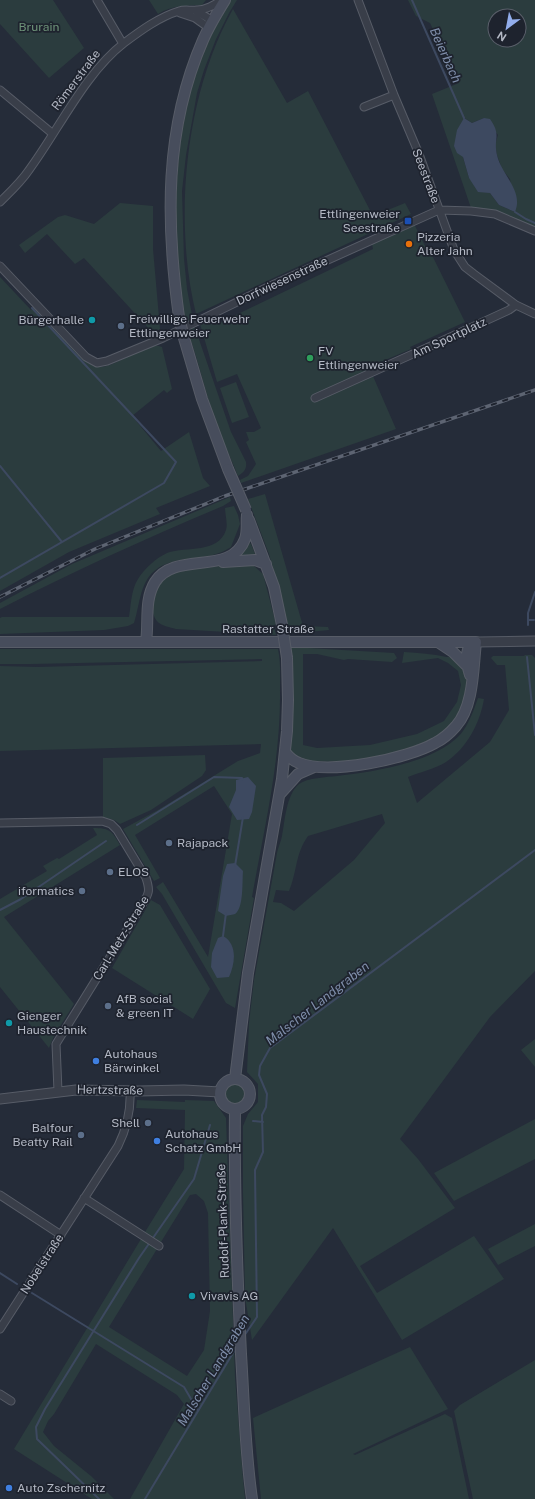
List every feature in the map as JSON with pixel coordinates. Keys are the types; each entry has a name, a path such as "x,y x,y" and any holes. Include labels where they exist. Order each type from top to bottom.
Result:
{"main road":[{"name":"Römerstraße","path":"223,0 196,59 186,89 175,145 170,197 172,260 179,317 202,399 228,469 247,512 274,587 287,658 288,700 285,752 280,794 248,973 235,1079"},
{"path":"146,642 148,630 148,601 150,594 160,577 171,570 187,564 216,561 228,558 234,554 239,550 246,535 247,512"},
{"path":"216,561 229,562 255,560 266,564"},
{"name":"Rastatter Straße","path":"0,642 473,642"},
{"path":"438,642 457,655 466,665 472,679"},
{"path":"466,665 467,650 473,642"},
{"path":"280,794 298,774 314,767 369,763 416,752 435,744 447,736 457,725 469,700 472,679 473,642"},
{"path":"285,752 291,759 314,767"},
{"path":"235,1079 240,1080 247,1086 250,1094 249,1099 244,1106 235,1109 230,1108 222,1102 220,1092 224,1084 235,1079"},
{"name":"Rudolf-Plank-Straße","path":"235,1109 234,1152 240,1332 244,1406 252,1499"}],"street":[{"path":"97,0 123,44"},
{"name":"Römerstraße","path":"0,202 28,171 97,69 123,44 151,25 173,13 182,10 207,9 223,0"},
{"name":"Seestraße","path":"358,0 439,210 471,210 495,214 535,231"},
{"path":"196,10 208,18 210,26"},
{"path":"173,13 190,15 210,26"},
{"path":"0,90 53,134"},
{"path":"364,107 394,96"},
{"path":"439,210 454,250 465,267 498,293 516,305 535,314"},
{"name":"Dorfwiesenstraße","path":"0,266 86,357 97,363 107,361 163,338 270,286 439,210"},
{"name":"Am Sportplatz","path":"315,398 509,310 516,305"},
{"name":"Rastatter Straße","path":"473,642 535,641"},
{"name":"Carl-Metz-Straße","path":"0,823 102,822 111,824 117,830 146,878 148,885 149,892 141,907 56,1044 58,1091"},
{"name":"Hertzstraße","path":"0,1099 76,1090 184,1090 220,1092"},
{"name":"Nobelstraße","path":"0,1329 123,1137 129,1113 130,1091"},
{"path":"0,1196 61,1235"},
{"path":"84,1198 159,1246"},
{"path":"0,1394 11,1401"}],"green space":[{"name":"Brurain","path":"0,0 53,0 84,48 49,78 0,24"},
{"path":"149,0 206,0 202,5 174,7 158,14"},
{"path":"230,0 237,0 216,39 197,93 186,155 182,191 184,259 187,289 194,325 231,432 246,462 245,470 238,476 216,423 189,336 179,288 176,229 178,170 186,110 202,53"},
{"name":"Beierbach","path":"408,0 535,0 535,229 490,210 471,208 432,94 459,83 430,23 416,16","holes":["464,118 472,123 484,118 498,135 495,145 497,155 502,169 510,179 515,212 499,205 490,193 469,178 463,157"]},
{"path":"233,9 287,103 308,91 373,216 405,203 411,214 196,314 189,277 185,239 185,199 188,158 194,118 204,79 217,43"},
{"path":"120,203 153,206 153,249 160,329 153,333 84,258 75,264 47,234 25,253 19,245 58,217 65,215 94,224"},
{"name":"FV Ettlingenweier","path":"414,224 425,246 427,245 465,322 410,347 411,349 369,367 396,429 241,483 240,480 248,476 256,464 246,442 249,440 246,432 254,432 261,428 237,374 217,382 200,324 211,318 215,325 373,249 372,244"},
{"path":"0,277 31,310 34,307 88,363 99,367 107,366 147,347 162,347 172,389 167,393 164,390 132,416 161,451 189,432 203,478 210,486 156,508 160,514 69,552 0,591"},
{"path":"236,382 249,417 232,423 220,388"},
{"path":"265,494 303,626 328,627 329,630 288,634 279,590 269,554 248,499"},
{"path":"230,497 231,501 223,506 111,555 0,609 0,603 72,564"},
{"path":"234,506 240,524 231,547 210,556 172,562 155,570 145,583 134,623 128,626 104,630 0,634 0,618 2,617 129,617 134,588 138,579 147,568 167,553 201,548 216,543 222,538 227,528 225,508"},
{"path":"247,542 251,544 255,554 254,558 235,557"},
{"path":"253,563 254,566 263,574 276,624 274,625 276,635 176,629 163,625 157,621 152,607 153,597 163,579 170,573 187,569"},
{"path":"291,647 394,653 397,658 392,662 344,660 317,654 303,654 303,745 317,748 370,745 417,734 444,721 457,702 461,685 458,671 448,663 438,658 402,663 404,652 454,657 462,663 466,671 467,680 461,710 453,724 446,731 438,737 414,749 360,760 297,760 292,755 290,749 293,691"},
{"path":"0,649 278,649 280,660 280,717 275,769 252,897 254,898 235,1008 226,1003 162,894 156,887 163,882 208,957 232,814 214,786 135,835 160,878 154,881 123,829 158,810 238,761 260,753 261,744 0,751 0,666 37,667 262,661 262,659 0,664"},
{"path":"532,655 535,658 535,971 490,1017 400,1139 418,1159 455,1208 360,1266 377,1293 474,1236 504,1279 402,1340 333,1228 252,1340 245,1297 243,1126 248,1114 258,1102 258,1084 247,1072 249,1023 254,980 277,853 282,838 287,808 291,795 299,784 307,780 369,772 405,764 439,751 452,742 463,731 470,719 478,698 484,699 476,726 460,750 446,762 432,769 408,777 417,803 490,742 509,710 505,665 497,665 491,658 493,656","holes":["382,814 385,823 354,860 294,911 281,903 273,902 276,890 289,891 298,857 308,836"]},
{"path":"205,755 206,770 202,776 151,810 120,824 114,820 103,817 103,758"},
{"path":"93,828 110,831 120,845 4,917 74,1004 54,1036 49,1048 0,987 0,899 47,871 43,866 57,858 59,859 97,835"},
{"path":"151,900 160,905 210,989 193,1019 112,968"},
{"path":"535,1039 535,1067 521,1050"},
{"path":"235,1082 243,1086 247,1094 243,1102 235,1106 227,1102 223,1094 227,1086"},
{"path":"137,1100 185,1102 185,1100 214,1101 226,1118 235,1377 245,1499 130,1499 184,1404 177,1395 96,1344 54,1414 48,1421 43,1432 54,1446 91,1476 114,1499 92,1499 14,1449 141,1239 157,1249 109,1327 187,1376 204,1350 210,1311 208,1213 204,1201 196,1194 190,1195 161,1242 145,1232 184,1169 185,1110 136,1108"},
{"path":"535,1119 535,1159 454,1201 434,1173"},
{"path":"535,1224 535,1246 498,1265 488,1249"},
{"path":"410,1347 448,1409 353,1454 355,1455 445,1414 452,1418 469,1499 261,1499 253,1418"},
{"path":"535,1360 535,1499 473,1499 454,1411 460,1405"}],"water":[{"path":"464,118 472,123 484,118 490,119 494,125 496,129 496,149 499,162 517,197 515,212 499,205 490,193 478,192 469,178 463,157 457,153 454,146 457,130"},
{"path":"248,777 256,786 252,812 249,819 237,820 229,807 236,790 236,780"},
{"path":"235,863 243,871 240,906 235,914 226,916 218,911 223,876 227,864"},
{"path":"223,936 231,944 234,960 229,977 217,978 211,967 212,953 218,938"}],"waterway":[{"name":"Beierbach","path":"412,0 464,118"},
{"name":"Beierbach","path":"515,212 535,223"},
{"path":"0,578 164,483 176,462 32,308"},
{"path":"0,466 62,542"},
{"name":"Beierbach","path":"528,625 528,613 535,592"},
{"name":"Beierbach","path":"528,620 534,620"},
{"name":"Beierbach","path":"527,657 535,735"},
{"path":"137,825 214,777 242,778 242,780"},
{"path":"235,866 243,817"},
{"path":"0,910 21,899 106,841"},
{"name":"Malscher Landgraben","path":"244,1336 257,1317 255,1170 263,1152 262,1115 266,1107 267,1094 259,1075 260,1066 270,1048 535,850"},
{"path":"223,936 226,913"},
{"path":"253,1121 263,1122"},
{"path":"99,1499 37,1439 36,1427 45,1409 139,1258 194,1179 210,1125"},
{"path":"0,1273 17,1284"},
{"path":"32,1293 184,1387 198,1411"},
{"name":"Malscher Landgraben","path":"145,1499 236,1348"}],"railway":[{"path":"0,597 95,549 225,496 535,390"}],"place":[{"name":"Ettlingenweier Seestraße","path":"408,221"},
{"name":"Pizzeria Alter Jahn","path":"409,244"},
{"name":"Bürgerhalle","path":"92,320"},
{"name":"Freiwillige Feuerwehr Ettlingenweier","path":"121,326"},
{"name":"FV Ettlingenweier","path":"310,358"},
{"name":"Rajapack","path":"169,843"},
{"name":"ELOS","path":"110,872"},
{"name":"iformatics","path":"82,891"},
{"name":"AfB social & green IT","path":"108,1006"},
{"name":"Gienger Haustechnik","path":"9,1023"},
{"name":"Autohaus Bärwinkel","path":"96,1061"},
{"name":"Shell","path":"148,1123"},
{"name":"Balfour Beatty Rail","path":"81,1135"},
{"name":"Autohaus Schatz GmbH","path":"157,1141"},
{"name":"Vivavis AG","path":"192,1296"},
{"name":"Auto Zschernitz","path":"9,1488"}]}
